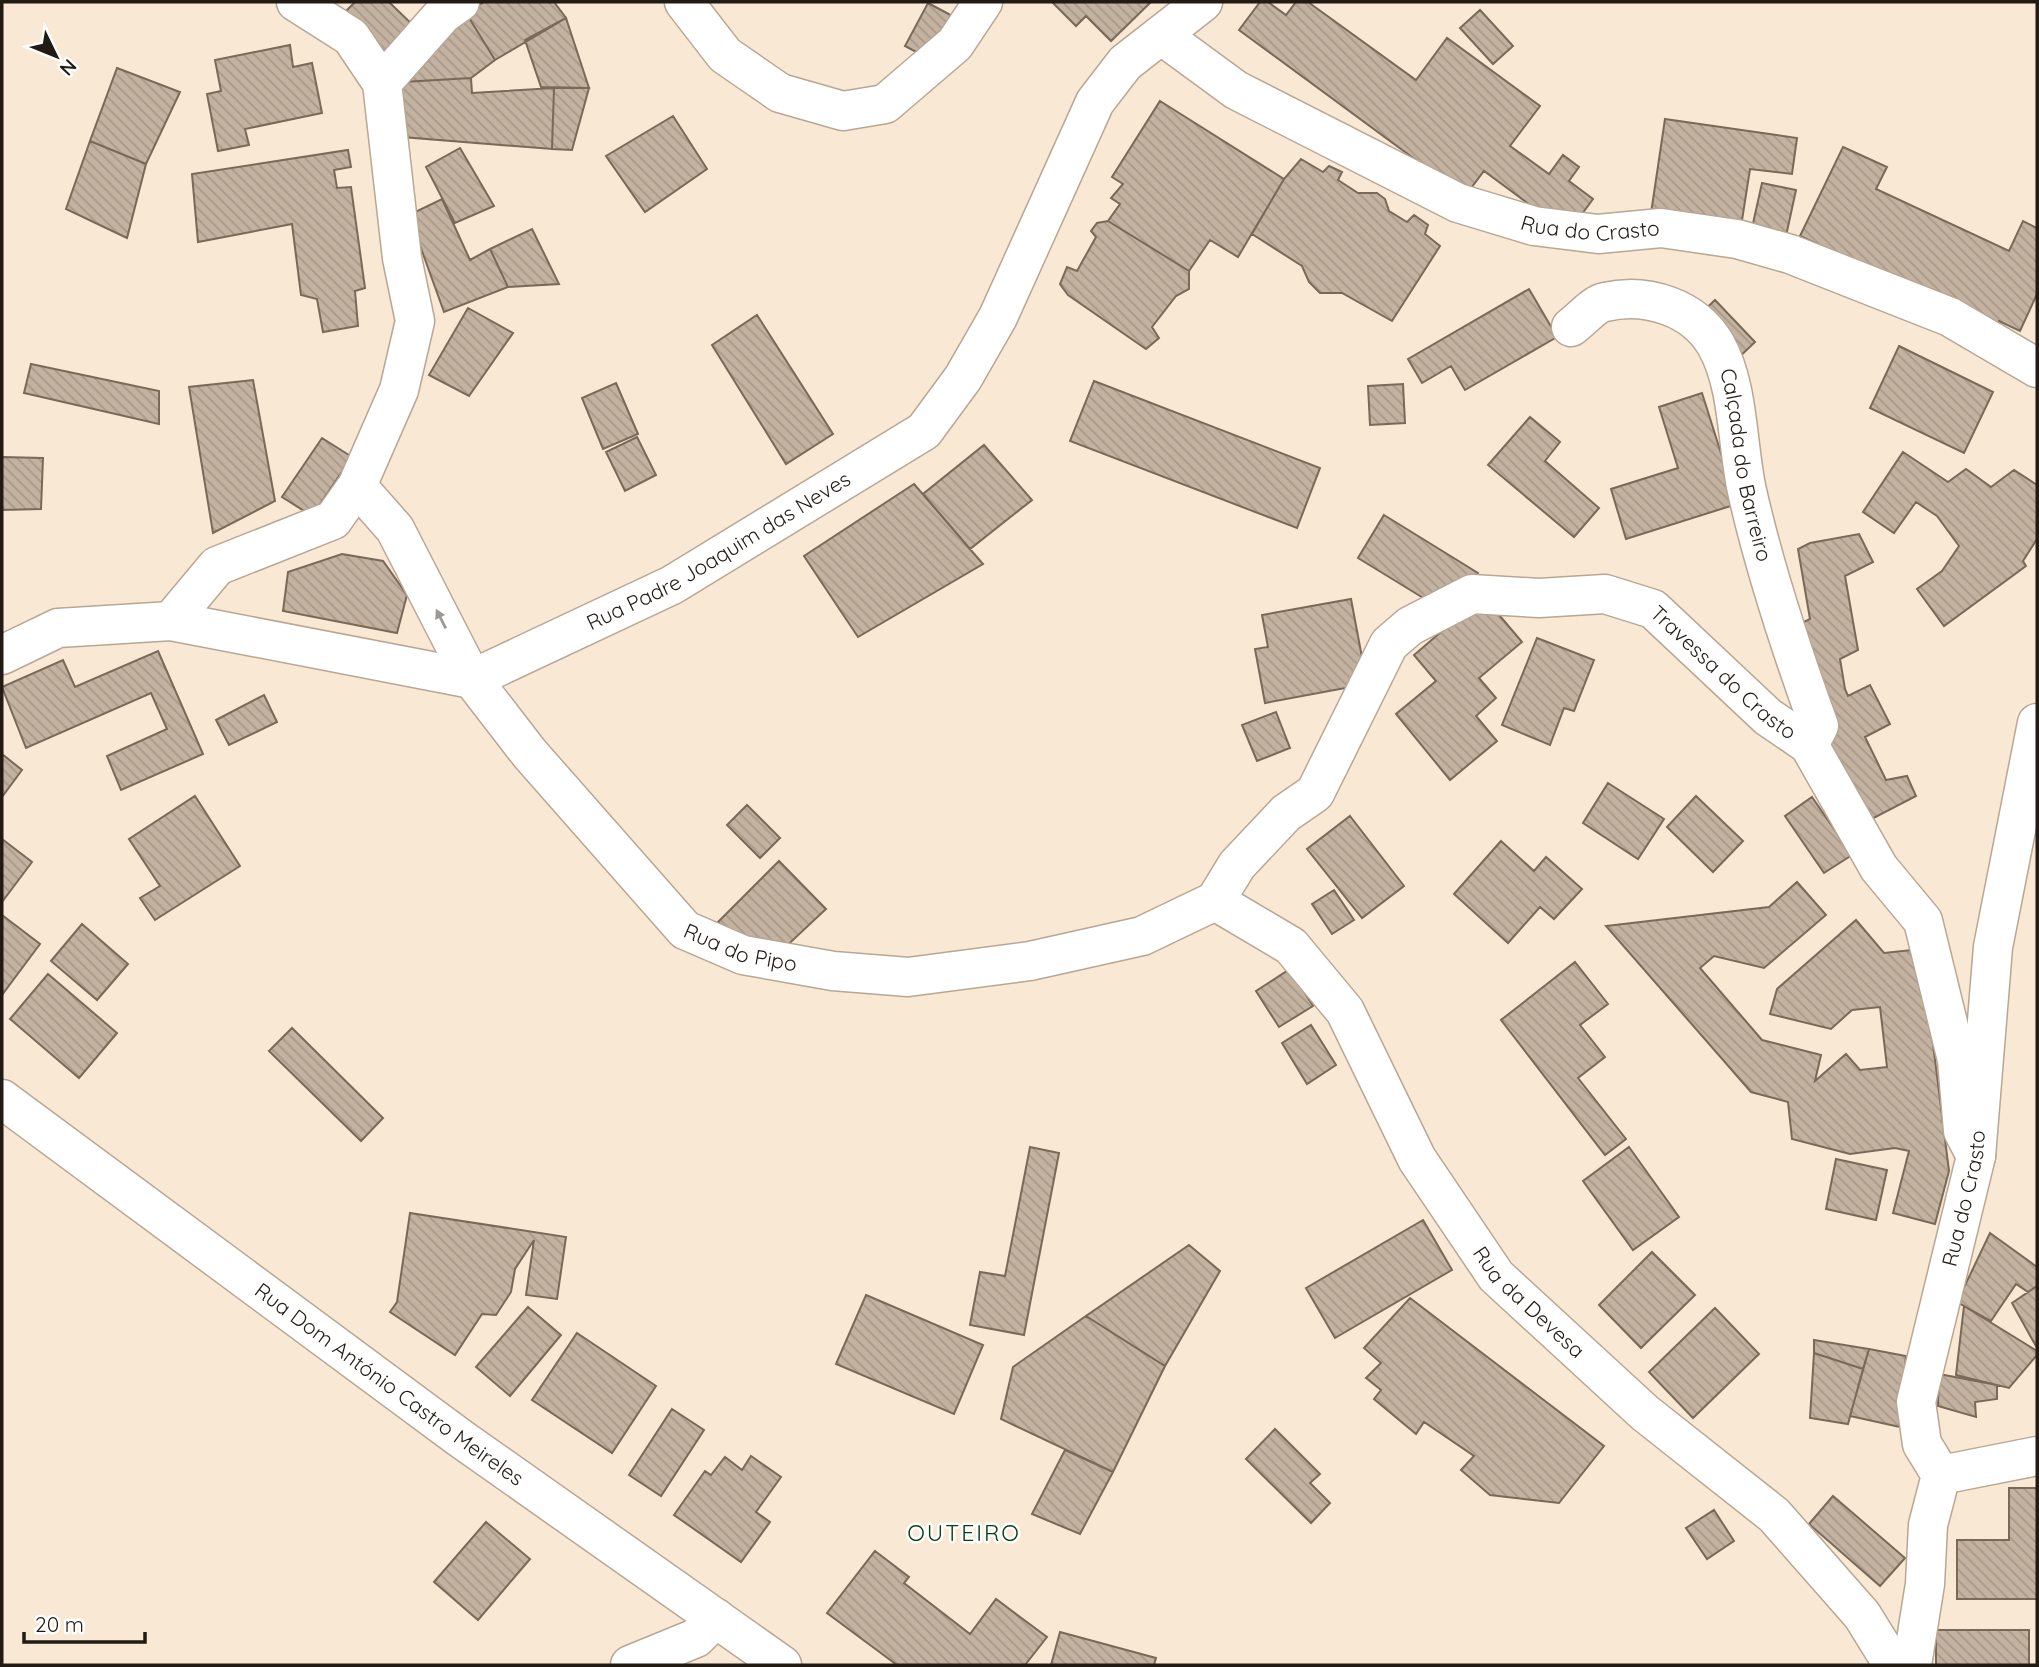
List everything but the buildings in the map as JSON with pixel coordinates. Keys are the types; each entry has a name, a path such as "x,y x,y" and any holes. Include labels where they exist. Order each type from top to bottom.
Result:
{"street":[{"path":"171,621 217,566 333,520 357,486 399,390 415,320 402,258 382,83 351,37 296,2"},
{"path":"382,83 443,14 460,2"},
{"path":"684,2 724,55 780,93 843,111 885,104 955,44 983,2"},
{"name":"Rua Padre Joaquim das Neves","path":"472,679 672,585 924,430 964,378 998,317 1095,102 1125,63 1203,2"},
{"name":"Rua do Crasto","path":"1161,35 1236,90 1458,203 1534,226 1598,234 1661,228 1737,239 1790,254 1950,317 2037,368"},
{"name":"Calçada do Barreiro","path":"1571,327 1603,302 1649,299 1692,316 1716,345 1729,378 1747,491 1771,580 1789,643 1819,726 1809,745"},
{"name":"Rua do Pipo","path":"357,486 395,528 472,679 530,754 685,929 743,955 833,971 908,977 1030,961 1142,936 1215,901"},
{"name":"Travessa do Crasto","path":"1215,901 1237,865 1286,813 1315,793 1389,644 1410,626 1472,594 1539,598 1605,594 1653,610 1768,717 1809,745 1880,868 1923,921 1957,1060 1963,1132 1976,1156"},
{"path":"2,655 58,628 171,621 472,679"},
{"name":"Rua do Crasto","path":"1941,1475 1922,1444 1916,1402 1976,1156 1993,947 2037,723"},
{"name":"Rua da Devesa","path":"1215,901 1291,946 1345,1011 1417,1159 1496,1276 1645,1413 1774,1515 1862,1615 1894,1665"},
{"name":"Rua Dom António Castro Meireles","path":"2,1099 460,1438 782,1665"},
{"path":"1912,1665 1925,1584 1928,1525 1941,1475 2037,1457"},
{"path":"630,1665 696,1638 716,1618"}],"district":[{"name":"OUTEIRO","path":"964,1533"}]}
